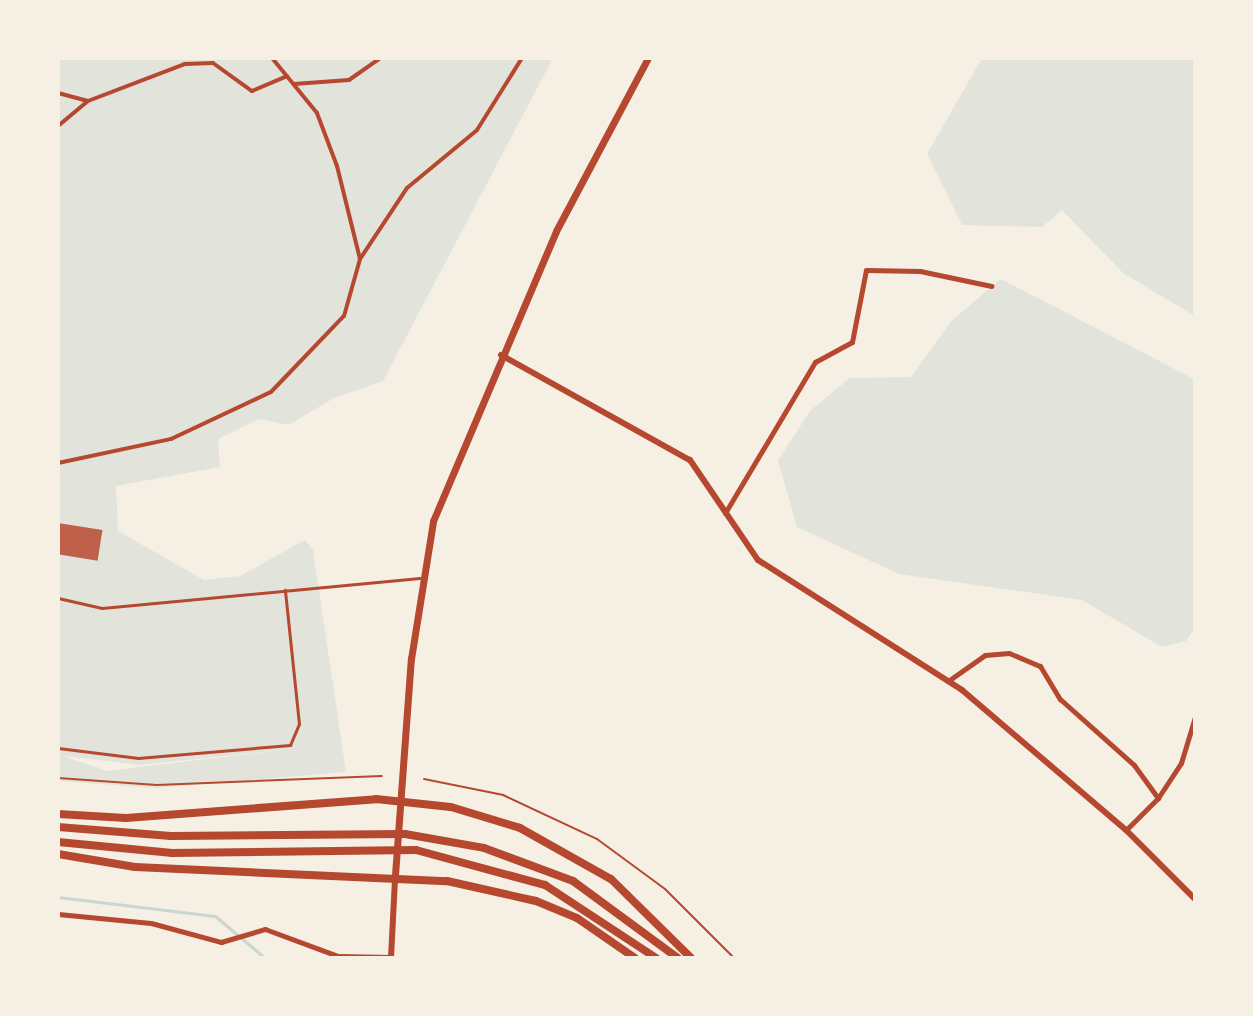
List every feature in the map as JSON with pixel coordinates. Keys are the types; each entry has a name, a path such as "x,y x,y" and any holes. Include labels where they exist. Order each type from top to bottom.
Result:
{"main road":[{"path":"395,875 420,578 433,521 556,231 648,58"},
{"path":"58,814 126,818 403,799 484,816 553,843 611,879 691,958"},
{"path":"58,827 157,836 417,835 496,852 573,881 678,958"},
{"path":"58,842 172,853 380,848 416,850 545,885 656,958"},
{"path":"58,854 135,867 395,875 536,901 577,918 635,958"}],"street":[{"path":"272,58 317,113 337,166 360,259"},
{"path":"294,84 349,80 381,58"},
{"path":"58,463 171,439 271,392 344,316 360,259 407,188 477,130 522,58"},
{"path":"58,126 88,101 185,64 213,63 252,91 287,76"},
{"path":"58,93 88,101"},
{"path":"725,514 815,362 852,342 866,270 920,271 991,286"},
{"path":"501,355 675,448 705,477 725,514 779,576 948,681 1126,830 1195,899"},
{"path":"948,681 985,655 1024,657 1158,798"},
{"path":"1126,830 1158,798 1181,763 1195,717"},
{"path":"58,914 151,923 221,942 265,929 338,956 391,958 395,875"}],"lane":[{"path":"58,598 102,608 420,578"},
{"path":"58,748 138,758 290,745 299,724 285,590"}],"path":[{"path":"58,778 157,785 382,776"},
{"path":"424,779 503,795 597,839 665,889 734,958"}],"shaded area":[{"path":"58,58 553,58 383,381 334,398 289,425 259,419 218,439 220,467 116,486 118,531 204,580 240,576 305,540 313,550 346,772 156,788 58,781","holes":["297,748 107,771 63,756 141,765"]},
{"path":"982,58 1195,58 1195,316 1123,273 1062,210 1042,227 962,225 927,154"},
{"path":"1001,279 1194,379 1195,628 1186,641 1162,647 1082,600 899,574 797,527 778,460 811,410 850,378 911,377 952,320"}],"building":[{"path":"58,523 102,530 98,561 58,554"}],"waterway":[{"path":"58,897 215,916 265,958"}]}
